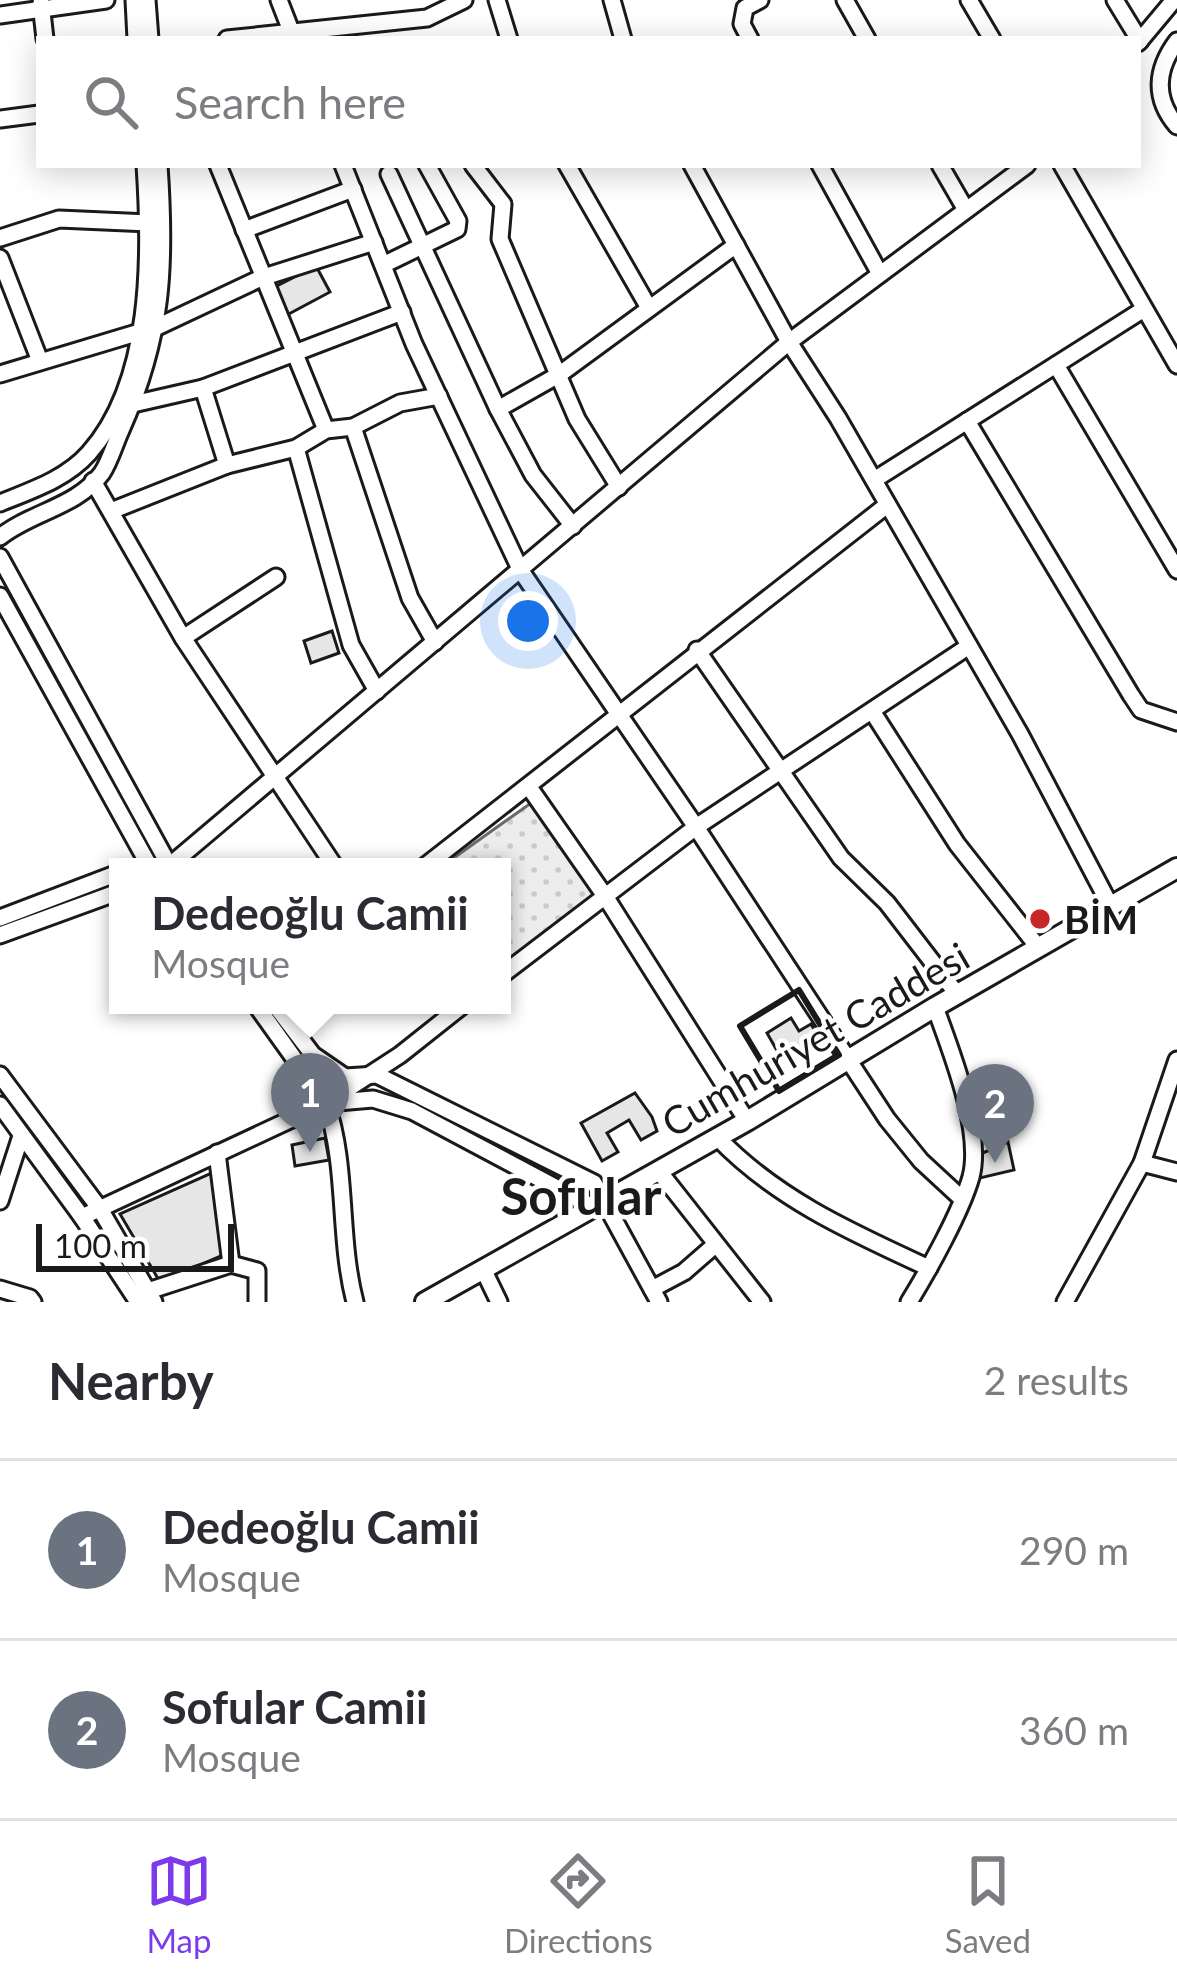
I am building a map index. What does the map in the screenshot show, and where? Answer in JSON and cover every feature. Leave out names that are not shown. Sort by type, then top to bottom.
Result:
[{"type":"main road","name":"Cumhuriyet Caddesi","points":[[424,1302],[747,1121],[1177,868]]},
{"type":"street","points":[[0,15],[41,4],[106,0]]},
{"type":"street","points":[[134,0],[136,36]]},
{"type":"street","points":[[148,0],[150,36]]},
{"type":"street","points":[[279,0],[292,35],[427,18],[464,0]]},
{"type":"street","points":[[496,0],[508,36]]},
{"type":"street","points":[[612,0],[622,36]]},
{"type":"street","points":[[748,36],[742,25],[745,8],[760,0]]},
{"type":"street","points":[[845,0],[865,36]]},
{"type":"street","points":[[969,0],[990,36]]},
{"type":"street","points":[[1115,0],[1136,36]]},
{"type":"street","points":[[1141,40],[1174,0]]},
{"type":"street","points":[[41,4],[46,36]]},
{"type":"street","points":[[427,18],[429,36]]},
{"type":"street","points":[[1177,41],[1162,62],[1160,80],[1162,99],[1177,126]]},
{"type":"street","points":[[0,119],[36,114]]},
{"type":"street","points":[[0,502],[57,480],[90,452],[122,398],[150,329],[145,168]]},
{"type":"street","points":[[0,537],[76,497],[102,472],[133,404],[150,329],[163,222],[159,168]]},
{"type":"street","points":[[220,168],[326,430]]},
{"type":"street","points":[[344,168],[402,312],[521,571],[903,1141],[961,1198]]},
{"type":"street","points":[[383,265],[457,229],[458,221],[429,168]]},
{"type":"street","points":[[475,168],[503,204],[500,239],[577,419],[619,487]]},
{"type":"street","points":[[569,168],[649,308]]},
{"type":"street","points":[[694,168],[789,342],[969,646],[1110,905]]},
{"type":"street","points":[[822,168],[880,274]]},
{"type":"street","points":[[942,168],[966,210]]},
{"type":"street","points":[[180,858],[789,342],[1023,168]]},
{"type":"street","points":[[1064,168],[1177,365]]},
{"type":"street","points":[[389,174],[498,409],[533,475],[573,526]]},
{"type":"street","points":[[244,230],[352,189]]},
{"type":"street","points":[[0,238],[59,219],[149,223]]},
{"type":"street","points":[[0,374],[150,329],[261,278],[374,242]]},
{"type":"street","points":[[498,409],[560,374],[736,244]]},
{"type":"street","points":[[0,258],[40,361]]},
{"type":"street","points":[[874,480],[1144,309]]},
{"type":"street","points":[[133,404],[202,388],[402,312]]},
{"type":"street","points":[[1056,365],[1177,570]]},
{"type":"street","points":[[202,388],[227,465]]},
{"type":"street","points":[[111,512],[227,465],[296,448],[326,430],[353,427],[400,403],[439,396]]},
{"type":"street","points":[[967,421],[1131,695],[1142,710],[1177,722]]},
{"type":"street","points":[[353,427],[410,598],[435,643]]},
{"type":"street","points":[[296,448],[351,644],[377,691]]},
{"type":"street","points":[[93,481],[183,638],[329,858]]},
{"type":"street","points":[[436,858],[887,505]]},
{"type":"street","points":[[0,557],[164,858]]},
{"type":"street","points":[[183,638],[277,578]]},
{"type":"street","points":[[0,596],[145,858]]},
{"type":"street","points":[[511,968],[696,827],[969,646]]},
{"type":"street","points":[[697,650],[841,858],[886,903],[957,994]]},
{"type":"street","points":[[872,710],[957,844],[1038,947]]},
{"type":"street","points":[[530,787],[747,1121]]},
{"type":"street","points":[[0,918],[109,876]]},
{"type":"street","points":[[0,935],[109,895]]},
{"type":"street","points":[[909,1302],[971,1178],[974,1143],[952,1053],[935,1007]]},
{"type":"street","points":[[262,1014],[326,1103],[335,1128],[356,1302]]},
{"type":"street","points":[[282,1014],[313,1055],[345,1077],[377,1075],[594,1183],[597,1203],[655,1295],[716,1245]]},
{"type":"street","points":[[438,1014],[443,1021]]},
{"type":"street","points":[[82,1216],[326,1103],[452,1014]]},
{"type":"street","points":[[1065,1302],[1142,1163],[1177,1060]]},
{"type":"street","points":[[0,1076],[100,1209],[146,1298]]},
{"type":"street","points":[[326,1103],[373,1099],[412,1111],[597,1203]]},
{"type":"street","points":[[0,1105],[146,1298]]},
{"type":"street","points":[[0,1201],[21,1136]]},
{"type":"street","points":[[717,1137],[743,1164],[794,1200],[929,1268]]},
{"type":"street","points":[[217,1153],[231,1264]]},
{"type":"street","points":[[1142,1163],[1177,1172]]},
{"type":"street","points":[[658,1170],[762,1302]]},
{"type":"street","points":[[146,1298],[231,1264],[257,1271],[257,1302]]},
{"type":"street","points":[[483,1268],[499,1302]]},
{"type":"street","points":[[0,1289],[33,1302]]},
{"type":"shaded area","points":[[531,803],[598,897],[511,959],[511,858],[454,858]]},
{"type":"building","points":[[316,266],[330,292],[285,316],[271,289]]},
{"type":"building","points":[[332,631],[339,653],[311,663],[304,641]]},
{"type":"building","points":[[791,1018],[799,1031],[811,1024],[823,1045],[802,1058],[795,1047],[780,1056],[767,1033]]},
{"type":"building","points":[[635,1093],[657,1131],[641,1140],[629,1120],[607,1133],[618,1152],[602,1161],[581,1123]]},
{"type":"building","points":[[325,1138],[329,1160],[295,1166],[292,1145]]},
{"type":"building","points":[[1008,1142],[1014,1170],[980,1178],[978,1155]]},
{"type":"building","points":[[212,1173],[228,1253],[160,1282],[120,1214]]},
{"type":"wall","points":[[799,990],[839,1055],[779,1091],[740,1026],[799,990]]},
{"type":"place","name":"BİM","points":[[1040,919]]},
{"type":"place","name":"Dedeoğlu Camii","points":[[310,1152]]},
{"type":"place","name":"Sofular Camii","points":[[995,1163]]},
{"type":"district","name":"Sofular","points":[[581,1195]]}]
